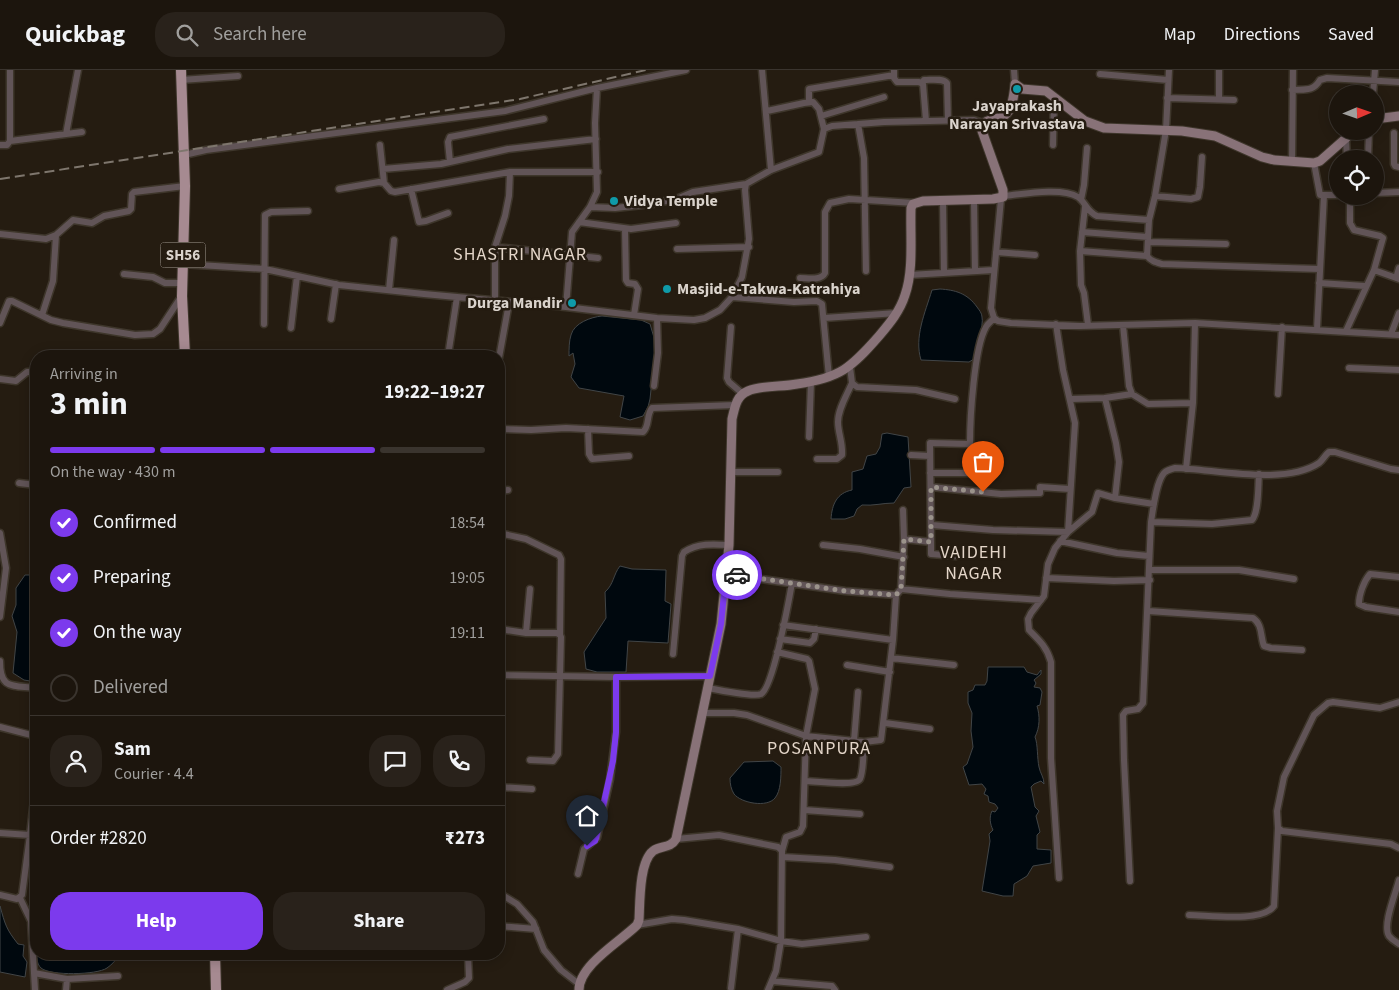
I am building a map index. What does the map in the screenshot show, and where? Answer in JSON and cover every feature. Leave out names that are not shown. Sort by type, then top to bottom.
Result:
[{"type":"main road","name":"SH56","points":[[181,75],[185,186],[182,264],[185,350]]},
{"type":"main road","points":[[579,987],[596,959],[637,925],[642,880],[646,863],[652,852],[670,846],[676,839],[721,624],[729,545],[732,435],[735,405],[738,397],[755,389],[811,382],[830,377],[850,367],[858,360],[898,313],[906,294],[909,275],[911,208],[915,202],[1002,197],[1003,190],[982,132],[984,123],[1006,115],[1017,89],[1046,91],[1085,121],[1093,124],[1115,129],[1182,131],[1215,136],[1262,157],[1292,162],[1314,163],[1320,161],[1345,140]]},
{"type":"main road","points":[[1384,118],[1399,116]]},
{"type":"main road","points":[[214,960],[216,990]]},
{"type":"street","points":[[10,70],[10,141]]},
{"type":"street","points":[[66,134],[78,70]]},
{"type":"street","points":[[184,154],[506,111],[598,88],[686,70]]},
{"type":"street","points":[[762,70],[771,170]]},
{"type":"street","points":[[1014,70],[1017,89]]},
{"type":"street","points":[[1147,256],[1149,220],[1166,130],[1169,70]]},
{"type":"street","points":[[1219,70],[1219,99]]},
{"type":"street","points":[[1292,162],[1293,70]]},
{"type":"street","points":[[1374,85],[1375,70]]},
{"type":"street","points":[[809,102],[809,89],[894,72],[897,82],[922,83],[924,80],[944,80],[947,83],[948,120]]},
{"type":"street","points":[[1100,74],[1168,80]]},
{"type":"street","points":[[181,75],[238,76]]},
{"type":"street","points":[[1292,90],[1311,89],[1320,80],[1327,78],[1399,82]]},
{"type":"street","points":[[922,83],[924,86],[926,121]]},
{"type":"street","points":[[566,307],[572,232],[598,192],[596,139],[598,88]]},
{"type":"street","points":[[820,116],[884,97]]},
{"type":"street","points":[[1053,145],[1054,98]]},
{"type":"street","points":[[1167,98],[1234,100]]},
{"type":"street","points":[[590,207],[615,208],[652,204],[679,198],[693,192],[746,184],[771,170],[819,152],[824,129],[815,104],[809,102],[767,111]]},
{"type":"street","points":[[450,162],[448,142],[450,137],[544,119]]},
{"type":"street","points":[[824,129],[832,126],[858,124],[948,120],[974,120],[984,123]]},
{"type":"street","points":[[858,124],[864,158],[866,271]]},
{"type":"street","points":[[0,145],[7,145],[10,141],[82,132]]},
{"type":"street","points":[[1394,133],[1394,164],[1399,167]]},
{"type":"street","points":[[383,169],[450,162],[508,149],[596,139]]},
{"type":"street","points":[[380,145],[384,183],[391,191],[510,172],[598,172]]},
{"type":"street","points":[[1081,200],[1087,148]]},
{"type":"street","points":[[1155,196],[1191,199],[1198,196],[1202,157]]},
{"type":"street","points":[[1314,163],[1318,193],[1324,196],[1329,196]]},
{"type":"street","points":[[495,301],[495,246],[505,216],[509,196],[510,172]]},
{"type":"street","points":[[339,190],[379,182],[384,183]]},
{"type":"street","points":[[182,264],[265,269],[336,284],[566,307],[634,316],[694,320],[705,318],[720,310],[732,297],[742,277],[749,247],[746,184]]},
{"type":"street","points":[[0,234],[46,239],[56,235],[73,220],[92,223],[104,216],[129,211],[134,192],[185,186]]},
{"type":"street","points":[[410,189],[419,222],[448,213]]},
{"type":"street","points":[[1149,220],[1097,216],[1091,213],[1081,200],[1070,194],[1059,192],[1002,197],[991,308],[994,318],[1002,322],[1088,325],[1195,324],[1282,327],[1399,335]]},
{"type":"street","points":[[1384,193],[1399,192]]},
{"type":"street","points":[[1317,329],[1324,196]]},
{"type":"street","points":[[800,278],[820,278],[824,273],[825,212],[830,202],[849,199],[915,202]]},
{"type":"street","points":[[974,200],[975,271]]},
{"type":"street","points":[[943,201],[944,273]]},
{"type":"street","points":[[1346,331],[1365,286],[1374,270],[1383,238],[1357,232],[1352,227],[1351,205]]},
{"type":"street","points":[[1085,207],[1080,251],[1081,285],[1084,293],[1088,325]]},
{"type":"street","points":[[264,324],[265,215],[271,212],[308,211]]},
{"type":"street","points":[[578,222],[625,229],[676,223]]},
{"type":"street","points":[[625,229],[626,280],[628,283],[635,284],[638,289],[634,316]]},
{"type":"street","points":[[1082,232],[1226,244]]},
{"type":"street","points":[[42,316],[53,281],[56,235]]},
{"type":"street","points":[[389,290],[394,240]]},
{"type":"street","points":[[495,246],[598,258]]},
{"type":"street","points":[[677,249],[749,247]]},
{"type":"street","points":[[1080,251],[1147,256],[1155,262],[1162,264],[1320,269]]},
{"type":"street","points":[[996,252],[1035,255]]},
{"type":"street","points":[[1374,270],[1398,279],[1399,268]]},
{"type":"street","points":[[909,275],[994,270]]},
{"type":"street","points":[[124,274],[153,277],[165,282],[182,283]]},
{"type":"street","points":[[291,328],[297,276]]},
{"type":"street","points":[[1319,283],[1365,286]]},
{"type":"street","points":[[330,319],[336,284]]},
{"type":"street","points":[[0,323],[3,303],[9,301],[16,302],[42,316],[63,323],[148,335],[160,329],[182,296]]},
{"type":"street","points":[[449,350],[457,297]]},
{"type":"street","points":[[732,297],[818,302],[822,304],[830,377]]},
{"type":"street","points":[[500,350],[509,302]]},
{"type":"street","points":[[824,318],[898,313]]},
{"type":"street","points":[[1391,334],[1399,313]]},
{"type":"street","points":[[654,386],[658,353],[657,318]]},
{"type":"street","points":[[956,556],[930,554],[932,525],[930,443],[970,444],[970,427],[980,345],[987,325],[994,318]]},
{"type":"street","points":[[1056,324],[1063,370],[1075,423],[1068,532]]},
{"type":"street","points":[[1186,469],[1193,403],[1195,324]]},
{"type":"street","points":[[1123,325],[1129,386],[1132,394],[1148,404],[1193,403]]},
{"type":"street","points":[[731,327],[727,378],[743,394]]},
{"type":"street","points":[[1278,394],[1282,327]]},
{"type":"street","points":[[816,459],[837,459],[842,455],[842,438],[838,421],[843,402],[852,383],[850,367]]},
{"type":"street","points":[[1348,368],[1399,370]]},
{"type":"street","points":[[0,379],[16,381],[27,372],[30,372]]},
{"type":"street","points":[[809,437],[811,382]]},
{"type":"street","points":[[852,383],[857,387],[916,390],[955,399]]},
{"type":"street","points":[[1070,399],[1106,398],[1132,394]]},
{"type":"street","points":[[1106,398],[1119,462],[1115,498]]},
{"type":"street","points":[[505,429],[588,429],[643,432],[647,427],[649,411],[652,408],[735,405]]},
{"type":"street","points":[[588,429],[588,449],[592,459],[629,456]]},
{"type":"street","points":[[1130,881],[1123,715],[1126,711],[1138,709],[1143,703],[1150,580],[1151,522],[1162,474],[1169,469],[1186,469],[1233,474],[1283,475],[1316,464],[1329,452],[1399,470]]},
{"type":"street","points":[[911,455],[930,456]]},
{"type":"street","points":[[731,472],[778,472]]},
{"type":"street","points":[[930,473],[968,473]]},
{"type":"street","points":[[1151,522],[1212,524],[1252,520],[1255,517],[1259,474]]},
{"type":"street","points":[[19,483],[30,484]]},
{"type":"street","points":[[931,487],[1001,494],[1040,493],[1040,487],[1070,489]]},
{"type":"street","points":[[1059,878],[1051,758],[1051,662],[1044,644],[1027,626],[1031,613],[1044,596],[1051,555],[1068,532],[1092,512],[1098,493],[1115,498],[1154,504]]},
{"type":"street","points":[[702,713],[734,713],[806,736],[864,742],[882,740],[904,557],[903,510]]},
{"type":"street","points":[[932,525],[993,530],[1068,532]]},
{"type":"street","points":[[0,533],[3,560],[0,617]]},
{"type":"street","points":[[505,534],[526,539],[559,555],[561,559],[558,754],[553,761],[530,760]]},
{"type":"street","points":[[904,539],[931,542]]},
{"type":"street","points":[[1060,541],[1117,553],[1149,556]]},
{"type":"street","points":[[673,654],[676,609],[684,552],[700,545],[729,545]]},
{"type":"street","points":[[823,545],[904,557]]},
{"type":"street","points":[[1149,570],[1239,570],[1294,579]]},
{"type":"street","points":[[726,574],[845,591],[950,594],[1041,600]]},
{"type":"street","points":[[1399,577],[1370,574],[1365,580],[1359,600],[1359,604],[1362,606],[1399,612]]},
{"type":"street","points":[[1046,578],[1114,581],[1150,580]]},
{"type":"street","points":[[708,688],[754,695],[762,693],[769,685],[792,583]]},
{"type":"street","points":[[526,633],[530,589]]},
{"type":"street","points":[[1148,611],[1253,618],[1258,621],[1264,646],[1302,650]]},
{"type":"street","points":[[783,625],[893,640]]},
{"type":"street","points":[[780,639],[810,643],[814,639],[816,629]]},
{"type":"street","points":[[505,630],[526,633],[556,633],[560,635]]},
{"type":"street","points":[[768,990],[776,971],[781,940],[783,854],[786,836],[802,830],[806,736],[815,690],[811,663],[807,659],[777,652]]},
{"type":"street","points":[[891,658],[954,665]]},
{"type":"street","points":[[0,661],[0,674],[6,683],[30,687]]},
{"type":"street","points":[[847,666],[890,672]]},
{"type":"street","points":[[505,675],[710,676]]},
{"type":"street","points":[[578,874],[584,849],[596,838],[610,779],[616,732],[616,677]]},
{"type":"street","points":[[854,741],[858,692]]},
{"type":"street","points":[[1188,915],[1251,916],[1270,911],[1274,906],[1278,828],[1277,811],[1284,777],[1314,715],[1328,703],[1332,702],[1380,708],[1399,702]]},
{"type":"street","points":[[884,724],[930,729]]},
{"type":"street","points":[[0,726],[30,733]]},
{"type":"street","points":[[805,781],[858,782],[861,773],[864,742]]},
{"type":"street","points":[[505,787],[532,789]]},
{"type":"street","points":[[804,810],[860,814]]},
{"type":"street","points":[[1278,828],[1289,832],[1391,844],[1399,848]]},
{"type":"street","points":[[0,833],[30,835],[26,870],[20,898],[30,919]]},
{"type":"street","points":[[676,839],[719,835],[778,847],[783,854],[890,867]]},
{"type":"street","points":[[1399,880],[1390,910],[1387,929],[1391,939],[1399,944]]},
{"type":"street","points":[[0,895],[12,899],[20,898]]},
{"type":"street","points":[[505,897],[517,904],[533,922],[540,944],[544,950],[579,987]]},
{"type":"street","points":[[637,925],[672,919],[738,929],[802,944],[866,937]]},
{"type":"street","points":[[505,926],[536,929]]},
{"type":"street","points":[[731,988],[738,929]]},
{"type":"street","points":[[33,960],[36,990]]},
{"type":"street","points":[[448,990],[469,978],[468,960]]},
{"type":"street","points":[[34,973],[67,979],[118,976]]},
{"type":"street","points":[[66,990],[67,979]]},
{"type":"street","points":[[772,981],[832,986],[835,990]]},
{"type":"shaded area","points":[[932,290],[956,291],[965,295],[982,314],[982,326],[974,359],[969,362],[921,360],[919,343],[924,316]]},
{"type":"shaded area","points":[[602,316],[641,320],[650,324],[655,341],[655,352],[650,399],[643,416],[630,420],[620,417],[624,396],[579,388],[571,377],[575,364],[573,353],[569,356],[570,340],[573,331],[584,321]]},
{"type":"shaded area","points":[[887,433],[908,437],[911,487],[904,488],[894,503],[862,505],[857,509],[854,516],[845,519],[831,519],[836,500],[847,491],[852,490],[852,472],[863,469],[867,456],[876,454],[880,447],[882,434]]},
{"type":"shaded area","points":[[620,566],[632,569],[666,570],[665,601],[671,604],[668,643],[628,641],[626,672],[597,672],[586,669],[584,652],[606,618],[605,592]]},
{"type":"shaded area","points":[[25,575],[30,575],[30,681],[24,680],[13,673],[17,632],[12,616],[16,605],[16,588]]},
{"type":"shaded area","points":[[988,667],[1024,667],[1027,672],[1037,675],[1041,670],[1041,674],[1034,680],[1036,683],[1034,687],[1040,688],[1042,692],[1040,705],[1037,706],[1039,722],[1035,737],[1039,767],[1044,784],[1041,781],[1031,787],[1035,807],[1039,811],[1036,816],[1040,832],[1037,835],[1037,849],[1051,850],[1051,863],[1033,866],[1027,876],[1014,884],[1013,896],[1003,896],[982,891],[990,841],[989,834],[993,830],[990,816],[992,811],[995,812],[998,808],[995,804],[989,802],[988,796],[984,794],[986,789],[982,784],[969,785],[963,767],[967,764],[973,747],[971,731],[972,713],[968,703],[968,692],[973,690],[975,685],[985,685]]},
{"type":"shaded area","points":[[773,761],[781,767],[780,787],[775,798],[760,804],[742,800],[734,794],[730,778],[744,762]]},
{"type":"shaded area","points":[[0,906],[8,930],[18,944],[24,945],[23,956],[27,962],[25,977],[0,972]]},
{"type":"shaded area","points":[[37,960],[115,960],[109,967],[102,970],[74,974],[46,971]]},
{"type":"railway","points":[[0,179],[520,99],[646,70]]},
{"type":"way so far","points":[[737,575],[845,591],[896,595],[901,589],[904,539],[931,542],[931,487],[983,492]]},
{"type":"place","name":"Jayaprakash Narayan Srivastava","points":[[1017,89]]},
{"type":"place","name":"Vidya Temple","points":[[614,201]]},
{"type":"place","name":"Masjid-e-Takwa-Katrahiya","points":[[667,289]]},
{"type":"place","name":"Durga Mandir","points":[[572,303]]},
{"type":"district","name":"SHASTRI NAGAR","points":[[520,254]]},
{"type":"district","name":"VAIDEHI NAGAR","points":[[974,562]]},
{"type":"district","name":"POSANPURA","points":[[819,748]]},
{"type":"route","points":[[587,846],[595,841],[610,779],[616,732],[616,677],[710,676],[721,624],[726,574],[737,575]]}]
